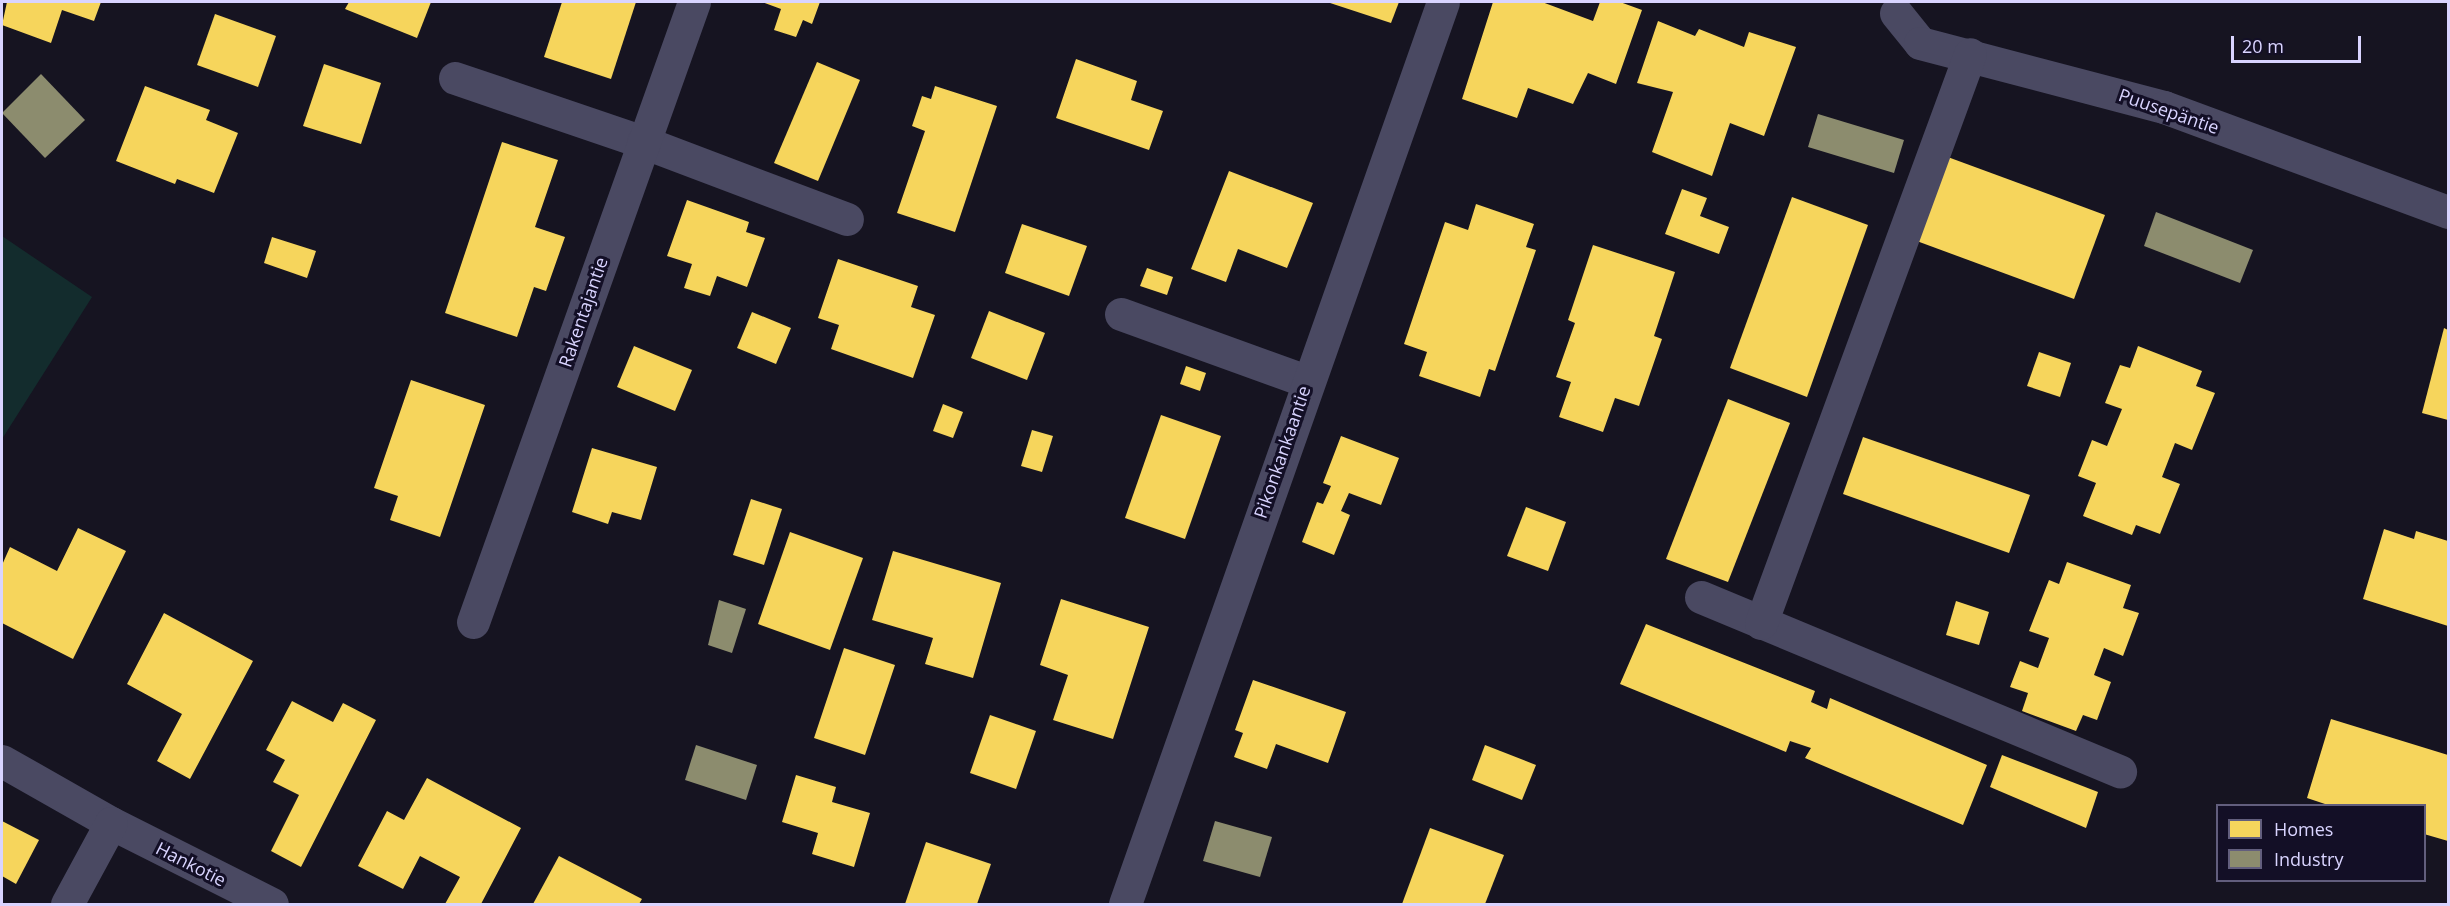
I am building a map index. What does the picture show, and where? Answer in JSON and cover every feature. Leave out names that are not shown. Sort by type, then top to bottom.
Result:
[{"type":"street","name":"Rakentajantie","points":[[473,622],[694,2]]},
{"type":"street","name":"Pikonkankaantie","points":[[1125,904],[1306,381],[1443,2]]},
{"type":"street","name":"Puusepäntie","points":[[1896,13],[1920,43],[1970,54],[2164,107],[2448,212]]},
{"type":"street","points":[[1761,623],[1970,54]]},
{"type":"street","points":[[455,78],[643,141],[848,219]]},
{"type":"street","points":[[1121,314],[1306,381]]},
{"type":"street","points":[[1701,597],[2120,771]]},
{"type":"street","name":"Hankotie","points":[[2,761],[111,823],[272,904]]},
{"type":"street","points":[[68,904],[111,823]]},
{"type":"green space","points":[[2,236],[92,297],[2,439]]},
{"type":"building: Homes","points":[[7,2],[101,2],[94,21],[62,10],[51,43],[2,25]]},
{"type":"building: Homes","points":[[349,2],[431,2],[417,38],[345,9]]},
{"type":"building: Homes","points":[[562,2],[636,2],[611,79],[544,57]]},
{"type":"building: Homes","points":[[762,2],[820,2],[812,24],[803,20],[796,37],[774,30],[781,9]]},
{"type":"building: Homes","points":[[1327,2],[1399,2],[1391,23]]},
{"type":"building: Homes","points":[[1493,2],[1542,2],[1593,21],[1600,2],[1620,2],[1642,10],[1616,84],[1588,73],[1573,104],[1528,88],[1517,118],[1462,99]]},
{"type":"building: Homes","points":[[215,14],[276,36],[258,87],[197,65]]},
{"type":"building: Homes","points":[[1658,21],[1695,36],[1699,29],[1744,47],[1749,32],[1796,47],[1764,136],[1730,123],[1712,176],[1652,152],[1673,92],[1637,83]]},
{"type":"building: Homes","points":[[1076,59],[1137,81],[1131,100],[1163,111],[1149,150],[1056,118]]},
{"type":"building: Homes","points":[[817,62],[860,80],[818,181],[774,163]]},
{"type":"building: Homes","points":[[324,64],[381,83],[361,144],[303,126]]},
{"type":"building: Homes","points":[[145,86],[210,110],[206,120],[238,133],[214,193],[177,179],[175,184],[116,161]]},
{"type":"building: Homes","points":[[935,86],[997,106],[955,232],[897,213],[925,131],[912,126],[922,96],[931,99]]},
{"type":"building: Homes","points":[[502,142],[558,160],[535,227],[565,237],[546,291],[534,287],[517,337],[445,313]]},
{"type":"building: Homes","points":[[1945,156],[2105,215],[2074,299],[1914,240]]},
{"type":"building: Homes","points":[[1229,171],[1313,203],[1287,268],[1238,249],[1226,282],[1191,269]]},
{"type":"building: Homes","points":[[1682,189],[1707,198],[1700,216],[1729,227],[1719,254],[1665,234]]},
{"type":"building: Homes","points":[[1792,197],[1868,225],[1807,397],[1730,368]]},
{"type":"building: Homes","points":[[687,200],[749,222],[746,232],[765,238],[747,287],[717,276],[710,296],[684,288],[692,264],[667,256]]},
{"type":"building: Homes","points":[[1476,204],[1534,224],[1526,247],[1536,250],[1495,371],[1489,369],[1480,397],[1419,376],[1427,352],[1404,344],[1445,222],[1468,230]]},
{"type":"building: Homes","points":[[1022,224],[1087,246],[1069,296],[1005,273]]},
{"type":"building: Homes","points":[[272,237],[316,251],[307,278],[264,263]]},
{"type":"building: Homes","points":[[1593,245],[1675,272],[1654,336],[1662,339],[1639,406],[1615,398],[1603,432],[1559,417],[1571,382],[1556,377],[1575,323],[1568,320]]},
{"type":"building: Homes","points":[[838,259],[918,286],[911,307],[935,315],[913,378],[831,349],[839,325],[818,318]]},
{"type":"building: Homes","points":[[1147,268],[1173,277],[1167,295],[1140,286]]},
{"type":"building: Homes","points":[[989,311],[1045,333],[1027,380],[971,358]]},
{"type":"building: Homes","points":[[752,312],[791,328],[776,364],[737,348]]},
{"type":"building: Homes","points":[[2444,328],[2448,330],[2448,420],[2422,413]]},
{"type":"building: Homes","points":[[634,346],[692,370],[675,411],[617,387]]},
{"type":"building: Homes","points":[[2138,346],[2202,371],[2196,386],[2215,393],[2192,450],[2175,443],[2162,477],[2180,484],[2160,534],[2136,525],[2132,535],[2083,516],[2096,483],[2078,476],[2092,440],[2107,446],[2122,409],[2105,403],[2120,365],[2130,368]]},
{"type":"building: Homes","points":[[2039,352],[2071,363],[2060,397],[2027,386]]},
{"type":"building: Homes","points":[[1186,366],[1206,373],[1200,391],[1180,384]]},
{"type":"building: Homes","points":[[411,380],[485,405],[440,537],[390,520],[398,496],[374,488]]},
{"type":"building: Homes","points":[[1728,399],[1790,423],[1728,582],[1666,559]]},
{"type":"building: Homes","points":[[943,404],[963,412],[953,438],[933,431]]},
{"type":"building: Homes","points":[[1161,415],[1221,436],[1185,539],[1125,518]]},
{"type":"building: Homes","points":[[1032,430],[1053,436],[1042,472],[1021,466]]},
{"type":"building: Homes","points":[[1341,436],[1399,458],[1381,505],[1349,493],[1341,511],[1350,515],[1334,555],[1302,542],[1317,502],[1323,504],[1331,486],[1323,483]]},
{"type":"building: Homes","points":[[1863,437],[2030,495],[2009,553],[1843,494]]},
{"type":"building: Homes","points":[[592,448],[657,467],[641,520],[612,512],[608,524],[572,512]]},
{"type":"building: Homes","points":[[751,499],[782,509],[764,565],[733,555]]},
{"type":"building: Homes","points":[[1526,507],[1566,522],[1548,571],[1507,556]]},
{"type":"building: Homes","points":[[78,528],[126,551],[73,659],[2,623],[2,565],[10,547],[57,571]]},
{"type":"building: Homes","points":[[2384,529],[2414,539],[2416,531],[2448,541],[2448,626],[2363,599]]},
{"type":"building: Homes","points":[[790,532],[863,558],[830,650],[758,624]]},
{"type":"building: Homes","points":[[893,551],[1001,583],[973,678],[925,664],[933,638],[872,620]]},
{"type":"building: Homes","points":[[2067,562],[2131,585],[2123,608],[2139,613],[2123,656],[2104,648],[2094,675],[2111,682],[2097,720],[2083,715],[2076,731],[2022,711],[2028,693],[2010,687],[2020,661],[2038,668],[2049,638],[2029,631],[2049,580],[2059,584]]},
{"type":"building: Homes","points":[[1061,599],[1149,627],[1113,739],[1053,720],[1068,675],[1040,665]]},
{"type":"building: Homes","points":[[1956,601],[1989,612],[1979,645],[1946,635]]},
{"type":"building: Homes","points":[[164,613],[253,661],[190,779],[157,761],[182,714],[127,684]]},
{"type":"building: Homes","points":[[1646,624],[1815,691],[1811,702],[1827,709],[1830,698],[1987,765],[1963,825],[1805,758],[1811,748],[1790,741],[1786,752],[1620,684]]},
{"type":"building: Homes","points":[[844,648],[895,665],[865,755],[814,738]]},
{"type":"building: Homes","points":[[1253,680],[1346,712],[1328,763],[1276,744],[1267,769],[1234,757],[1243,733],[1235,730]]},
{"type":"building: Homes","points":[[292,701],[333,722],[343,703],[376,720],[301,867],[271,851],[299,795],[273,782],[285,760],[266,750]]},
{"type":"building: Homes","points":[[990,715],[1036,731],[1016,789],[970,773]]},
{"type":"building: Homes","points":[[2331,719],[2448,755],[2448,841],[2426,835],[2426,804],[2325,804],[2307,798]]},
{"type":"building: Homes","points":[[1485,745],[1536,765],[1522,800],[1472,780]]},
{"type":"building: Homes","points":[[2002,755],[2098,792],[2086,828],[1990,787]]},
{"type":"building: Homes","points":[[796,775],[836,787],[832,802],[870,813],[854,867],[812,854],[818,833],[782,822]]},
{"type":"building: Homes","points":[[427,778],[521,828],[481,904],[445,904],[460,877],[420,856],[403,889],[358,866],[387,811],[404,820]]},
{"type":"building: Homes","points":[[2,821],[39,840],[16,884],[2,876]]},
{"type":"building: Homes","points":[[1430,828],[1504,855],[1485,904],[1402,904]]},
{"type":"building: Homes","points":[[926,842],[991,864],[977,904],[905,904]]},
{"type":"building: Homes","points":[[559,856],[642,899],[639,904],[533,904]]},
{"type":"building: Industry","points":[[41,74],[85,120],[45,158],[2,113]]},
{"type":"building: Industry","points":[[1818,114],[1904,140],[1894,173],[1808,147]]},
{"type":"building: Industry","points":[[2156,212],[2253,250],[2240,283],[2144,246]]},
{"type":"building: Industry","points":[[719,600],[746,609],[732,653],[708,645]]},
{"type":"building: Industry","points":[[696,745],[757,765],[746,800],[685,780]]},
{"type":"building: Industry","points":[[1215,821],[1272,837],[1260,877],[1203,861]]}]
